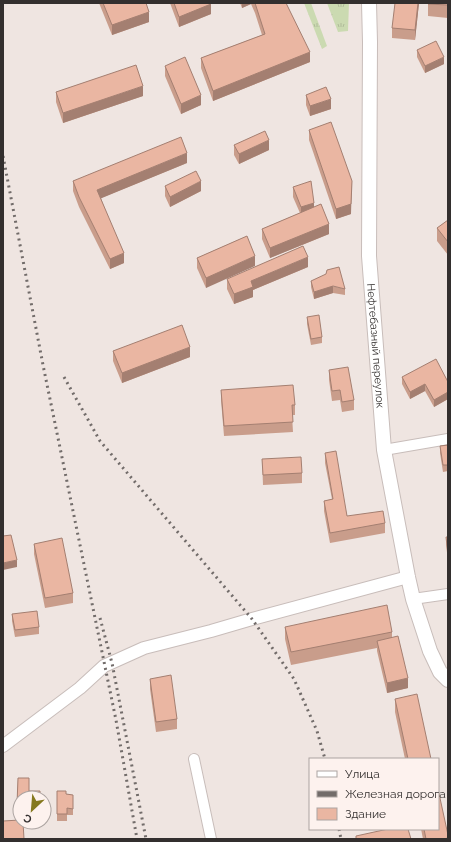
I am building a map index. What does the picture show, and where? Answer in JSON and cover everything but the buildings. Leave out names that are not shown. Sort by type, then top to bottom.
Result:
[{"type":"main road","name":"Нефтебазный переулок","points":[[369,3],[369,256],[384,450],[408,577],[430,651],[440,672],[446,679]]},
{"type":"street","points":[[384,450],[448,439]]},
{"type":"street","points":[[3,746],[80,688],[104,666],[144,648],[408,577]]},
{"type":"street","points":[[414,599],[448,594]]},
{"type":"street","points":[[194,759],[211,839]]},
{"type":"green space","points":[[304,3],[311,3],[327,46],[322,49]]},
{"type":"green space","points":[[327,3],[349,3],[348,31],[338,32]]},
{"type":"railway","points":[[3,156],[43,365],[116,720],[137,839]]},
{"type":"railway","points":[[64,377],[100,441],[252,619],[294,679],[317,731],[325,758]]},
{"type":"railway","points":[[100,618],[112,663],[146,839]]},
{"type":"railway","points":[[339,830],[341,839]]}]
